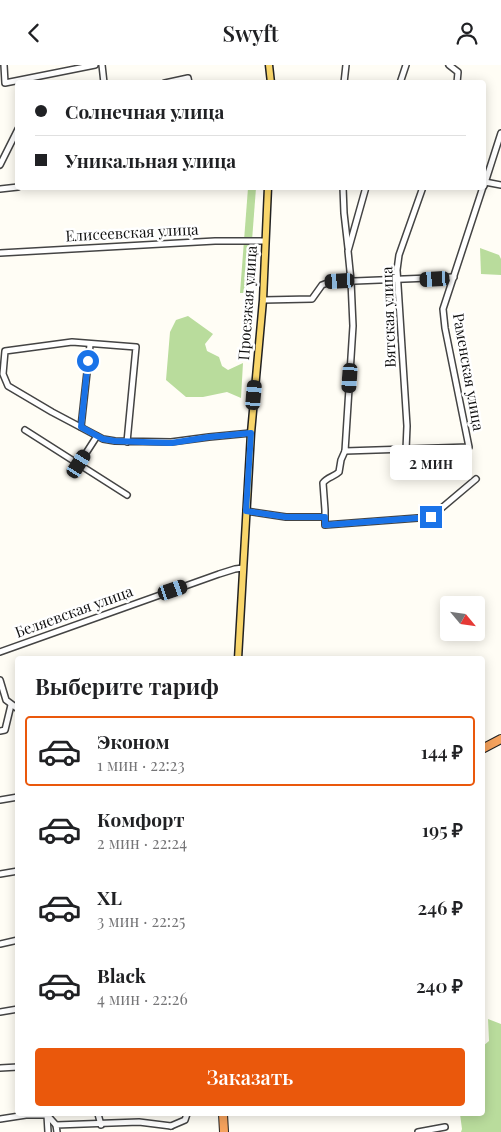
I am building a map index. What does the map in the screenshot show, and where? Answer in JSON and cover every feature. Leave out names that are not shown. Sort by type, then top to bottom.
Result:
[{"type":"highway","points":[[485,747],[501,739]]},
{"type":"highway","points":[[223,1116],[224,1132]]},
{"type":"main road","points":[[269,65],[270,80]]},
{"type":"main road","name":"Проезжая улица","points":[[238,656],[251,433],[263,300],[268,190]]},
{"type":"street","points":[[4,65],[5,83],[15,81]]},
{"type":"street","points":[[20,80],[94,65]]},
{"type":"street","points":[[102,65],[104,80]]},
{"type":"street","points":[[344,80],[346,65]]},
{"type":"street","points":[[401,80],[406,65]]},
{"type":"street","points":[[449,65],[458,72],[457,80]]},
{"type":"street","name":"Раменская улица","points":[[486,179],[501,133]]},
{"type":"street","points":[[0,165],[15,135]]},
{"type":"street","points":[[486,185],[501,185]]},
{"type":"street","points":[[0,189],[15,187]]},
{"type":"street","points":[[343,190],[353,326],[345,451],[339,473],[336,476],[325,479],[323,483],[325,525],[431,517],[476,479]]},
{"type":"street","points":[[348,251],[365,190]]},
{"type":"street","name":"Вятская улица","points":[[406,449],[407,426],[398,280],[399,255],[421,190]]},
{"type":"street","name":"Раменская улица","points":[[406,449],[469,447],[445,328],[443,309],[482,190]]},
{"type":"street","name":"Елисеевская улица","points":[[0,253],[215,241],[265,241]]},
{"type":"street","points":[[263,300],[312,299],[325,283],[454,277]]},
{"type":"street","points":[[127,442],[136,347],[72,343],[5,351],[3,374],[8,386],[52,413],[103,439],[127,442],[171,443],[251,433]]},
{"type":"street","points":[[81,427],[90,345]]},
{"type":"street","points":[[25,430],[127,495]]},
{"type":"street","points":[[79,464],[97,436]]},
{"type":"street","points":[[345,451],[406,449]]},
{"type":"street","points":[[246,511],[286,517],[325,517]]},
{"type":"street","name":"Беляевская улица","points":[[0,652],[224,572],[243,568]]},
{"type":"street","points":[[0,680],[4,695],[15,707]]},
{"type":"street","points":[[0,731],[5,730],[11,705]]},
{"type":"street","points":[[0,800],[15,798]]},
{"type":"street","points":[[0,874],[15,872]]},
{"type":"street","points":[[0,944],[15,942]]},
{"type":"street","points":[[0,1012],[15,1010]]},
{"type":"street","points":[[0,1068],[15,1067]]},
{"type":"street","points":[[0,1119],[16,1116]]},
{"type":"street","points":[[47,1116],[48,1132]]},
{"type":"street","points":[[48,1116],[56,1125],[57,1132]]},
{"type":"street","points":[[99,1116],[101,1125]]},
{"type":"street","points":[[56,1125],[101,1125],[138,1122],[171,1129],[185,1120],[186,1116]]},
{"type":"street","points":[[418,1132],[446,1127]]},
{"type":"green space","points":[[248,190],[256,190],[248,293],[240,293]]},
{"type":"green space","points":[[480,248],[499,255],[501,259],[501,275],[481,274]]},
{"type":"green space","points":[[188,316],[213,334],[205,344],[207,351],[219,357],[222,366],[228,370],[243,363],[241,398],[227,392],[203,397],[186,397],[166,380],[170,332],[176,320]]},
{"type":"green space","points":[[488,1019],[501,1024],[501,1132],[461,1132],[460,1116],[485,1116],[485,1044],[489,1041]]},
{"type":"route","points":[[88,361],[81,427],[103,439],[171,443],[190,439],[251,433],[246,511],[286,517],[325,517],[325,525],[431,517]]}]
